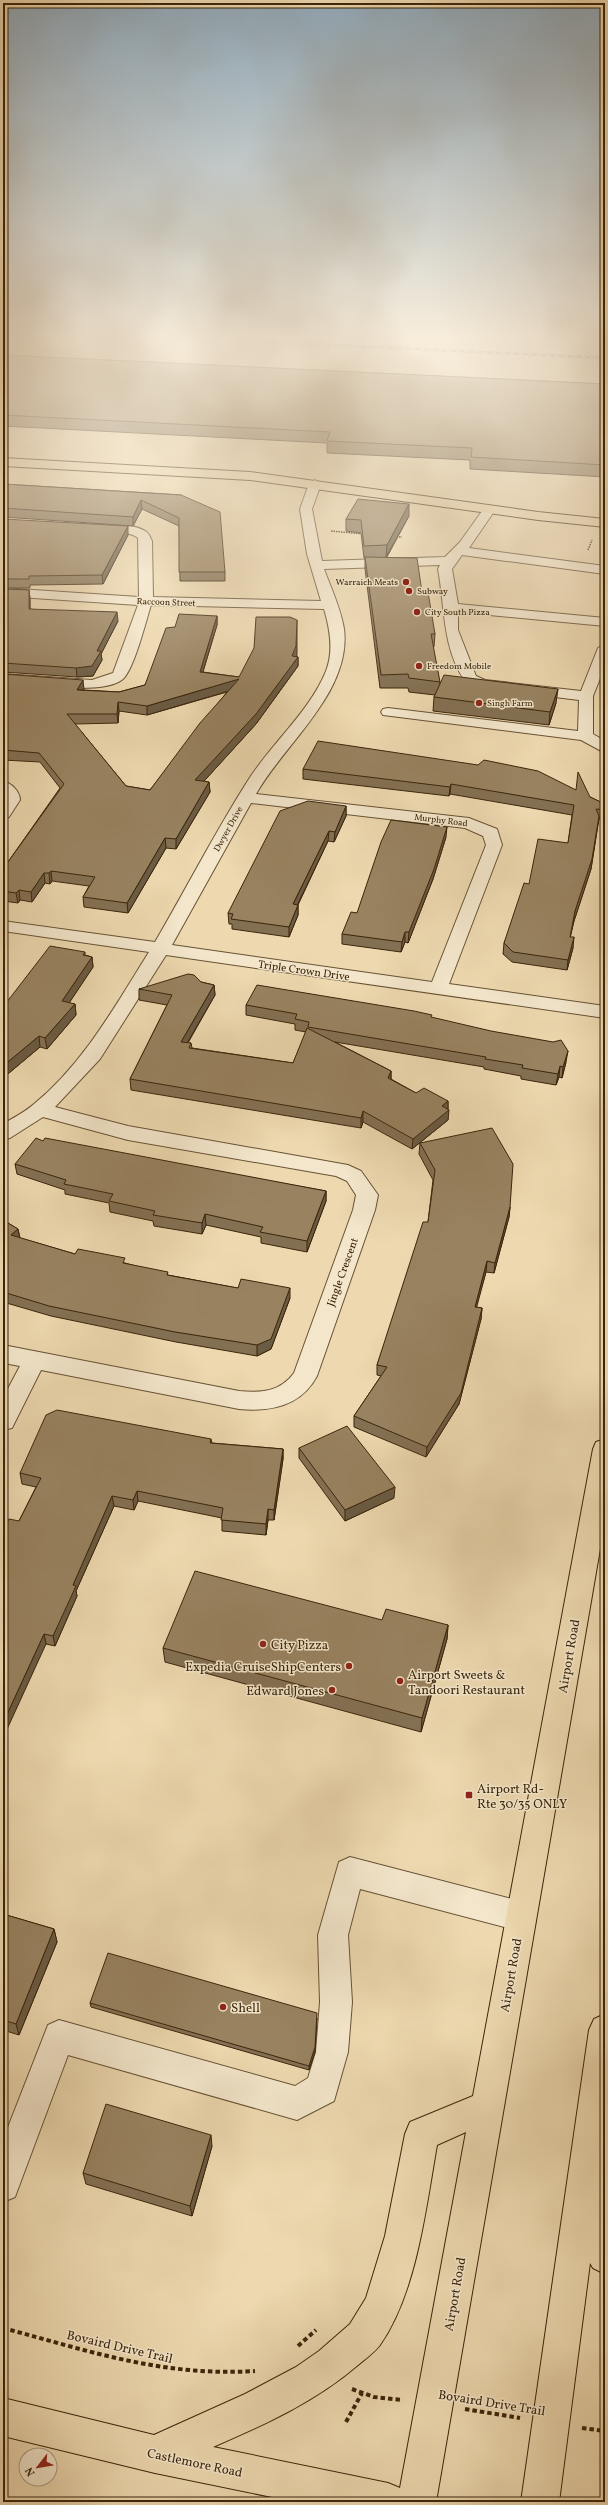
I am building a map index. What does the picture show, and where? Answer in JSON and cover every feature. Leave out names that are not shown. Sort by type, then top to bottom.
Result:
[{"type":"main road","points":[[3,462],[250,476],[315,484],[489,510],[605,523]]},
{"type":"main road","name":"Airport Road","points":[[417,2502],[520,1916],[605,1449]]},
{"type":"main road","points":[[540,2502],[605,2030]]},
{"type":"main road","points":[[155,2454],[280,2396],[336,2362],[368,2332],[386,2296],[402,2238],[422,2134],[487,2107]]},
{"type":"main road","points":[[589,2154],[605,2256]]},
{"type":"main road","name":"Castlemore Road","points":[[3,2417],[155,2454],[388,2502]]},
{"type":"street","name":"Dwyer Drive","points":[[3,1133],[40,1110],[62,1090],[93,1056],[160,950],[246,798],[318,698],[333,672],[338,659],[337,628],[316,565],[308,529],[306,509],[315,484]]},
{"type":"street","points":[[489,510],[459,551],[448,561],[445,570],[451,607],[451,630],[470,678],[481,684],[586,696]]},
{"type":"street","points":[[3,678],[92,684],[113,679],[123,669],[146,601],[146,541],[144,536],[128,529],[82,526]]},
{"type":"street","points":[[459,551],[605,570]]},
{"type":"street","points":[[316,565],[448,561]]},
{"type":"street","name":"Raccoon Street","points":[[3,592],[146,601],[329,605]]},
{"type":"street","points":[[451,607],[605,622]]},
{"type":"street","points":[[586,736],[586,696],[605,648]]},
{"type":"street","points":[[388,712],[586,736],[605,748]]},
{"type":"street","points":[[3,786],[12,795],[12,800],[3,814]]},
{"type":"street","name":"Murphy Road","points":[[246,798],[469,823],[491,833],[494,845],[438,989]]},
{"type":"street","name":"Triple Crown Drive","points":[[3,926],[160,950],[605,1012]]},
{"type":"street","name":"Jingle Crescent","points":[[3,1354],[239,1400],[264,1401],[286,1395],[298,1387],[305,1376],[364,1210],[367,1195],[354,1176],[341,1170],[128,1133],[40,1110]]},
{"type":"street","points":[[3,1421],[34,1361]]},
{"type":"street","points":[[3,2185],[59,2036],[297,2103],[322,2089],[332,2052],[336,2002],[333,1936],[350,1872],[520,1916]]},
{"type":"path","points":[[327,530],[366,534]]},
{"type":"path","points":[[389,537],[402,537]]},
{"type":"path","name":"Bovaird Drive Trail","points":[[3,2328],[156,2368],[192,2372],[260,2370]]},
{"type":"path","points":[[292,2351],[316,2330]]},
{"type":"path","name":"Bovaird Drive Trail","points":[[352,2390],[374,2397],[435,2404],[605,2432]]},
{"type":"path","points":[[346,2422],[362,2393]]},
{"type":"building","points":[[471,455],[605,455],[605,465],[471,457]]},
{"type":"building","points":[[3,484],[181,495],[220,512],[225,572],[179,572],[179,518],[141,500],[133,517],[3,508]]},
{"type":"building","points":[[358,499],[409,504],[387,545],[364,546],[361,520],[346,519]]},
{"type":"building","points":[[3,519],[128,526],[102,575],[29,576],[29,579],[3,579]]},
{"type":"building","points":[[365,557],[417,558],[422,592],[428,592],[435,634],[431,634],[440,682],[409,678],[408,674],[381,675]]},
{"type":"building","points":[[3,589],[29,590],[29,609],[117,612],[97,651],[101,651],[92,666],[76,668],[3,663]]},
{"type":"building","points":[[179,614],[217,616],[200,672],[239,677],[254,648],[256,617],[290,617],[297,620],[296,646],[292,656],[298,657],[256,714],[195,780],[209,782],[176,839],[165,838],[127,903],[83,897],[95,877],[51,871],[49,873],[44,873],[31,892],[19,890],[16,893],[3,891],[3,869],[64,784],[39,753],[3,750],[3,674],[83,680],[77,690],[119,692],[145,685],[166,628],[175,627]],"holes":[[[239,679],[200,723],[150,790],[126,786],[67,714],[117,714],[118,702],[147,706]]]},
{"type":"building","points":[[444,675],[558,689],[550,712],[434,697]]},
{"type":"building","points":[[318,741],[478,765],[484,760],[538,771],[576,790],[578,772],[590,797],[605,804],[605,810],[596,809],[599,816],[592,859],[575,911],[570,937],[574,937],[568,960],[513,952],[504,943],[524,883],[529,884],[538,839],[568,843],[574,805],[451,784],[450,787],[303,769]]},
{"type":"building","points":[[308,801],[346,806],[335,832],[329,831],[293,904],[298,905],[289,927],[231,919],[233,914],[228,913],[280,811]]},
{"type":"building","points":[[391,820],[447,827],[434,869],[409,932],[405,932],[402,942],[342,934],[351,912],[357,913],[381,842]]},
{"type":"building","points":[[50,946],[85,952],[83,955],[92,957],[62,1001],[75,1004],[45,1038],[39,1036],[3,1066],[3,1007]]},
{"type":"building","points":[[188,974],[194,975],[201,982],[214,985],[181,1042],[191,1043],[189,1048],[293,1063],[307,1028],[391,1071],[388,1078],[416,1093],[424,1088],[448,1101],[442,1106],[449,1110],[413,1139],[363,1111],[361,1118],[130,1079],[172,995],[139,989]]},
{"type":"building","points":[[257,985],[414,1011],[432,1015],[431,1017],[491,1031],[553,1042],[561,1040],[568,1051],[563,1067],[560,1066],[558,1074],[522,1068],[523,1065],[485,1059],[486,1057],[308,1027],[309,1022],[295,1019],[297,1014],[246,1005]]},
{"type":"building","points":[[492,1128],[513,1164],[510,1207],[495,1263],[487,1261],[475,1307],[482,1308],[461,1393],[427,1447],[354,1416],[387,1367],[377,1365],[423,1222],[428,1222],[435,1170],[420,1143]]},
{"type":"building","points":[[36,1138],[43,1141],[45,1138],[326,1191],[307,1241],[260,1232],[263,1227],[205,1214],[202,1223],[153,1215],[155,1211],[109,1201],[113,1194],[64,1184],[66,1180],[15,1164]]},
{"type":"building","points":[[3,1220],[18,1229],[11,1235],[75,1254],[78,1249],[125,1258],[123,1263],[168,1272],[167,1275],[238,1288],[241,1279],[290,1288],[271,1339],[257,1345],[175,1332],[49,1306],[3,1292]]},
{"type":"building","points":[[57,1410],[211,1439],[210,1443],[283,1449],[274,1510],[268,1509],[266,1524],[221,1520],[223,1508],[137,1491],[133,1500],[112,1496],[73,1585],[76,1586],[53,1636],[44,1634],[3,1723],[3,1531],[9,1519],[19,1521],[41,1478],[20,1473],[46,1415]]},
{"type":"building","points":[[347,1426],[395,1487],[345,1510],[299,1448]]},
{"type":"building","points":[[195,1571],[382,1620],[386,1609],[448,1625],[422,1718],[163,1648]]},
{"type":"building","points":[[3,1914],[54,1929],[16,2024],[3,2020]]},
{"type":"building","points":[[108,1953],[317,2013],[315,2047],[309,2066],[90,2003]]},
{"type":"building","points":[[106,2104],[211,2135],[190,2206],[83,2173]]},
{"type":"place","name":"Warraich Meats","points":[[406,582]]},
{"type":"place","name":"Subway","points":[[409,591]]},
{"type":"place","name":"City South Pizza","points":[[417,612]]},
{"type":"place","name":"Freedom Mobile","points":[[419,666]]},
{"type":"place","name":"Singh Farm","points":[[479,703]]},
{"type":"place","name":"City Pizza","points":[[263,1644]]},
{"type":"place","name":"Expedia CruiseShipCenters","points":[[349,1666]]},
{"type":"place","name":"Airport Sweets & Tandoori Restaurant","points":[[400,1681]]},
{"type":"place","name":"Edward Jones","points":[[332,1690]]},
{"type":"place","name":"Airport Rd- Rte 30/35 ONLY","points":[[469,1795]]},
{"type":"place","name":"Shell","points":[[223,2007]]}]
